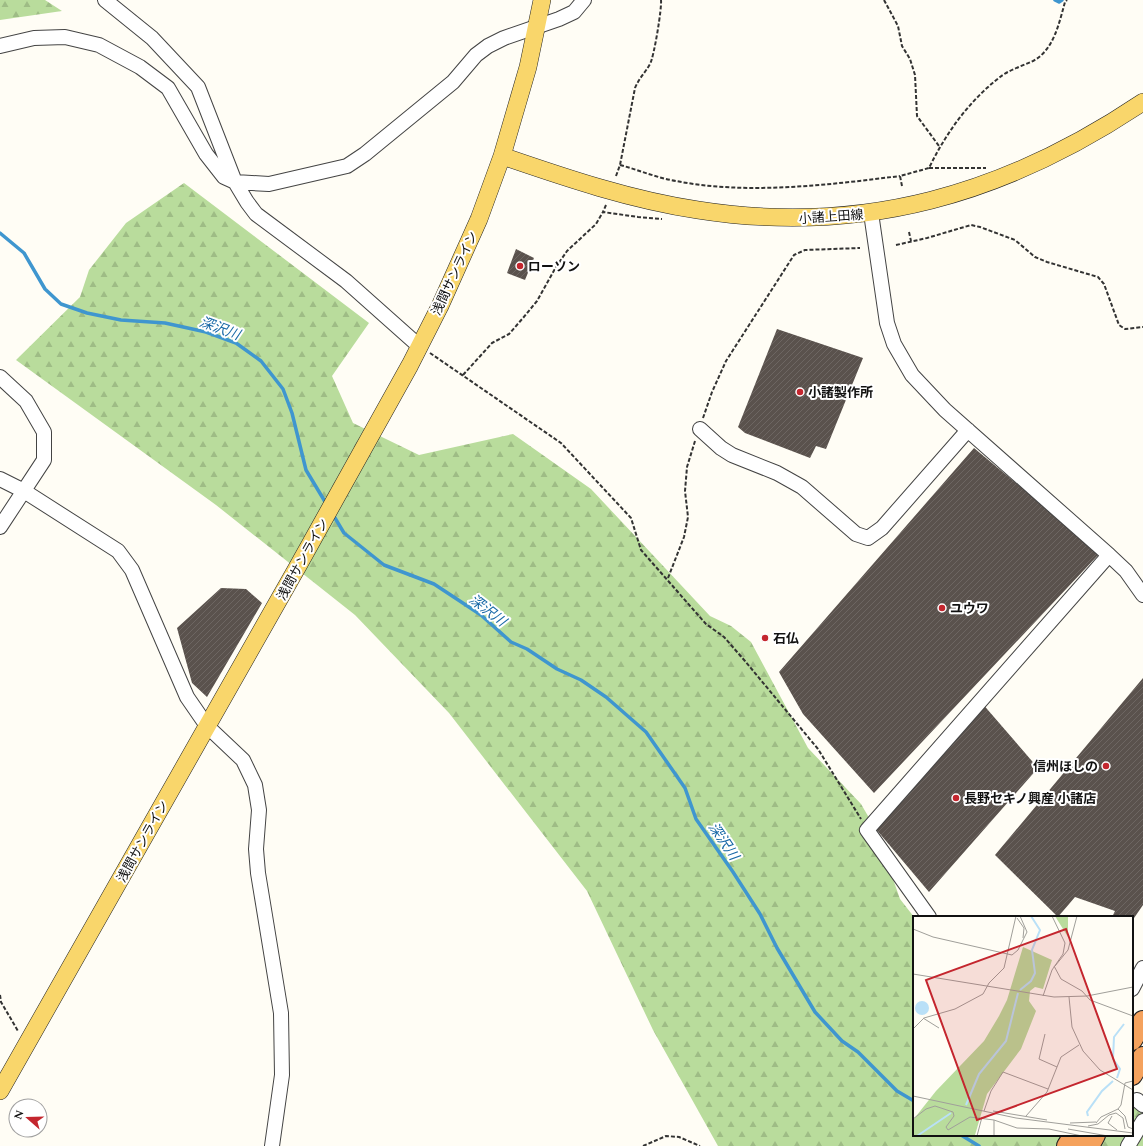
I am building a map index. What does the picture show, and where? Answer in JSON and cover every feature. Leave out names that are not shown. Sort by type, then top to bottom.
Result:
[{"type":"highway","points":[[1133,1038],[1143,1021]]},
{"type":"highway","points":[[1133,1073],[1143,1057]]},
{"type":"highway","points":[[1068,1146],[1073,1136]]},
{"type":"highway","points":[[1089,1146],[1094,1136]]},
{"type":"main road","name":"浅間サンライン","points":[[0,1091],[298,566],[410,365],[459,267],[502,156],[515,114],[537,27],[542,0]]},
{"type":"main road","name":"小諸上田線","points":[[502,156],[620,194],[674,206],[760,217],[827,218],[871,213],[926,203],[1000,178],[1068,148],[1108,125],[1143,102]]},
{"type":"street","points":[[105,0],[152,38],[198,87],[235,182],[256,214],[346,281],[419,346]]},
{"type":"street","points":[[0,46],[34,38],[65,37],[99,45],[140,66],[168,88],[206,154],[224,177],[235,182],[269,184],[347,166],[365,154],[453,82],[476,55],[488,46],[574,12],[584,0]]},
{"type":"street","points":[[871,213],[882,299],[887,324],[894,344],[912,375],[926,392],[1109,554],[1126,571],[1143,595]]},
{"type":"street","points":[[0,377],[26,401],[44,432],[44,460],[0,527]]},
{"type":"street","points":[[700,429],[721,448],[777,473],[802,487],[856,534],[868,538],[882,528],[968,430]]},
{"type":"street","points":[[0,479],[24,491],[118,551],[132,570],[188,697],[206,726],[243,760],[252,777],[258,797],[259,810],[256,849],[258,874],[281,1013],[282,1075],[272,1146]]},
{"type":"street","points":[[928,916],[867,830],[1109,554]]},
{"type":"street","points":[[1133,987],[1143,968]]},
{"type":"street","points":[[1128,1146],[1143,1121]]},
{"type":"path","points":[[616,176],[620,165],[635,88],[639,78],[649,65],[654,54],[661,0]]},
{"type":"path","points":[[884,0],[898,26],[902,46],[910,59],[915,75],[917,116],[939,146]]},
{"type":"path","points":[[929,168],[939,146],[957,120],[1000,76],[1035,60],[1043,54],[1054,37],[1066,1],[1062,0]]},
{"type":"path","points":[[620,165],[675,181],[719,186],[815,186],[900,176],[929,168],[996,168],[1000,178]]},
{"type":"path","points":[[900,176],[902,186]]},
{"type":"path","points":[[463,375],[492,343],[509,334],[523,318],[537,301],[556,267],[568,251],[596,224],[606,205]]},
{"type":"path","points":[[603,212],[638,217],[670,219],[674,206]]},
{"type":"path","points":[[896,245],[927,238],[971,224],[980,226],[1015,240],[1035,257],[1098,277],[1104,284],[1119,325],[1125,329],[1143,327]]},
{"type":"path","points":[[909,232],[911,241]]},
{"type":"path","points":[[668,578],[684,537],[688,517],[685,492],[687,467],[712,392],[726,361],[794,255],[805,250],[860,248]]},
{"type":"path","points":[[419,346],[561,443],[631,518],[642,550],[668,578],[706,624],[724,637],[818,749],[867,830]]},
{"type":"path","points":[[0,995],[1,1002],[27,1044]]},
{"type":"path","points":[[642,1146],[666,1136],[679,1137],[700,1146]]},
{"type":"green space","points":[[0,0],[45,0],[62,11],[0,20]]},
{"type":"green space","points":[[184,183],[369,323],[332,376],[353,423],[419,455],[513,434],[591,489],[710,616],[731,626],[751,642],[808,748],[861,804],[875,828],[900,899],[913,916],[913,1136],[1133,1136],[1133,1106],[1143,1114],[1143,1146],[718,1146],[653,1030],[587,891],[449,713],[355,615],[216,505],[16,360],[80,297],[89,270],[126,223]]},
{"type":"building","name":"ローソン","points":[[516,249],[534,258],[525,280],[507,273]]},
{"type":"building","name":"小諸製作所","points":[[777,329],[863,358],[826,449],[816,446],[810,458],[745,433],[738,427]]},
{"type":"building","name":"ユウワ","points":[[974,448],[1100,553],[874,793],[803,714],[779,672]]},
{"type":"building","points":[[221,588],[246,589],[262,603],[207,697],[192,683],[177,628]]},
{"type":"building","name":"信州ほしの","points":[[1143,678],[1143,905],[1133,920],[1133,916],[1112,916],[1115,911],[1075,897],[1059,916],[1057,916],[995,855]]},
{"type":"building","name":"長野セキノ興産 小諸店","points":[[981,702],[1038,768],[929,892],[875,828]]},
{"type":"waterway","points":[[1055,0],[1059,2],[1062,0]]},
{"type":"waterway","name":"深沢川","points":[[0,233],[24,253],[45,289],[61,304],[87,313],[121,320],[165,323],[206,332],[236,343],[261,361],[283,389],[292,413],[306,470],[327,505]]},
{"type":"waterway","name":"深沢川","points":[[332,513],[344,533],[384,565],[434,584],[481,615],[511,642],[527,649],[557,669],[581,680],[606,697],[646,732],[685,788],[696,819],[760,914],[777,948],[815,1012],[842,1041],[858,1052],[897,1091],[913,1100]]},
{"type":"waterway","name":"深沢川","points":[[963,1136],[979,1146]]},
{"type":"place","name":"ローソン","points":[[520,266]]},
{"type":"place","name":"小諸製作所","points":[[800,392]]},
{"type":"place","name":"ユウワ","points":[[942,608]]},
{"type":"place","name":"石仏","points":[[765,638]]},
{"type":"place","name":"信州ほしの","points":[[1106,766]]},
{"type":"place","name":"長野セキノ興産 小諸店","points":[[956,798]]}]
